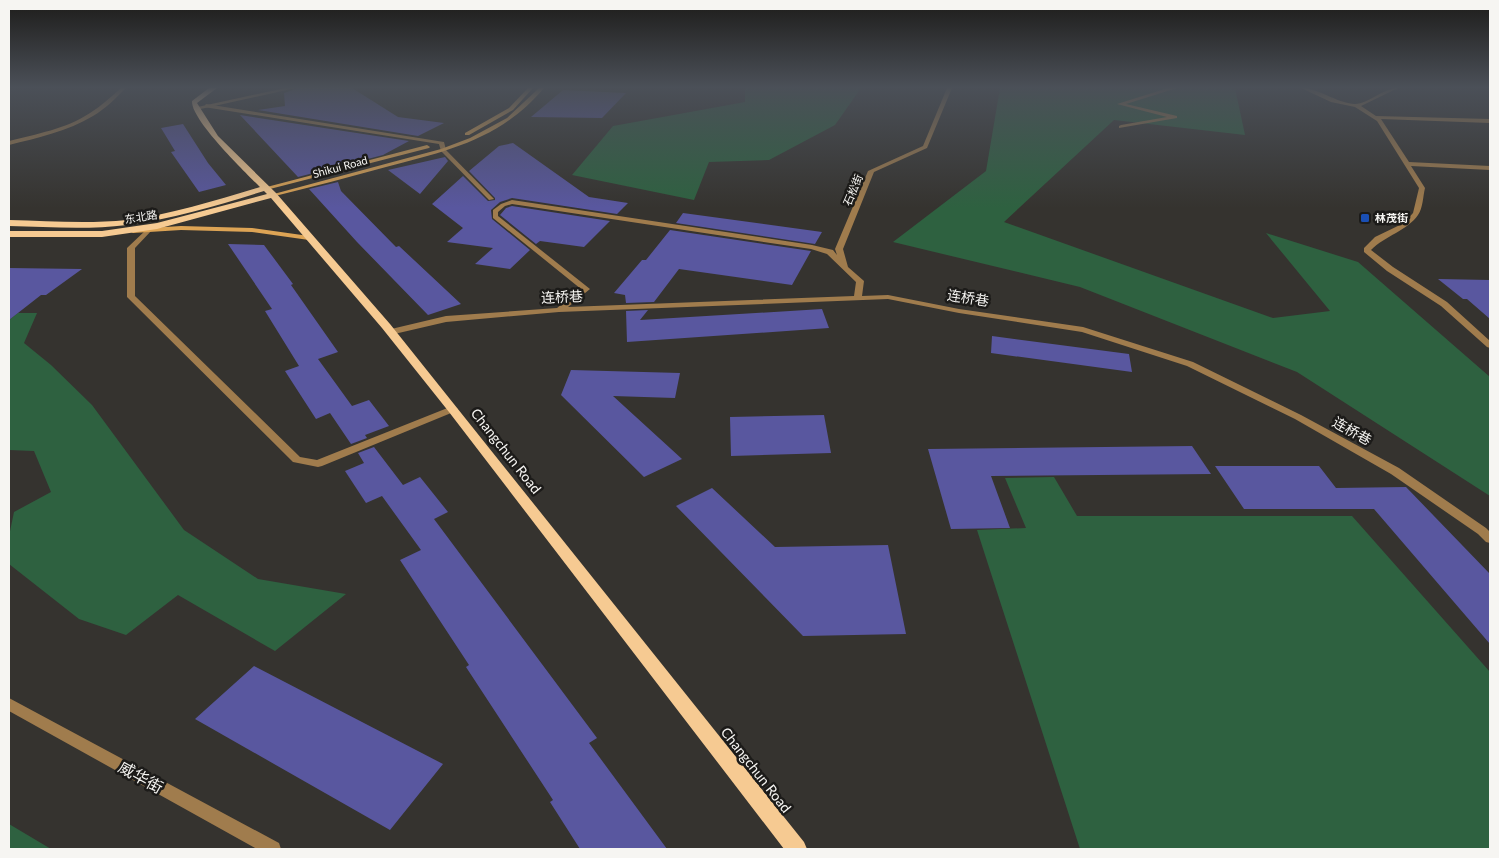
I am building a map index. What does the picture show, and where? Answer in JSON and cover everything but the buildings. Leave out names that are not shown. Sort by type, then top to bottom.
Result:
[{"type":"main road","name":"Changchun Road","points":[[210,128],[216,137],[273,196],[390,332],[453,409],[797,849]]},
{"type":"main road","name":"Shikui Road","points":[[266,188],[442,147],[479,128]]},
{"type":"main road","name":"Shikui Road","points":[[273,196],[442,147],[487,133],[495,128]]},
{"type":"main road","name":"东北路","points":[[9,223],[97,224],[142,220],[226,200],[266,188]]},
{"type":"main road","name":"东北路","points":[[9,234],[102,234],[158,226],[273,196]]},
{"type":"main road","points":[[102,234],[181,228],[252,230],[309,238]]},
{"type":"street","points":[[9,142],[33,137],[59,128]]},
{"type":"street","points":[[333,128],[442,147],[491,199]]},
{"type":"street","name":"石松街","points":[[858,298],[860,281],[845,268],[839,249],[871,172],[925,147],[933,128]]},
{"type":"street","points":[[1383,128],[1422,188],[1416,212],[1406,224],[1378,238],[1367,250],[1390,269],[1444,304],[1490,345]]},
{"type":"street","points":[[1407,164],[1490,168]]},
{"type":"street","points":[[559,310],[586,289],[495,217],[495,211],[503,205],[512,202],[812,247],[830,252],[845,268]]},
{"type":"street","points":[[149,230],[131,248],[131,297],[297,460],[318,464],[453,409]]},
{"type":"street","name":"连桥巷","points":[[390,332],[446,319],[559,310],[888,297],[959,311],[1083,330],[1190,364],[1298,417],[1395,471],[1482,531],[1490,539]]},
{"type":"street","name":"威华街","points":[[9,704],[273,849]]},
{"type":"green space","points":[[611,128],[829,128],[769,160],[709,162],[694,200],[572,175]]},
{"type":"green space","points":[[993,128],[1105,128],[1004,222],[1273,318],[1330,311],[1266,233],[1358,262],[1490,377],[1490,496],[1297,372],[1080,287],[893,242],[986,171]]},
{"type":"green space","points":[[1184,128],[1244,128],[1245,135]]},
{"type":"green space","points":[[18,313],[37,313],[24,343],[51,365],[92,405],[184,530],[258,579],[346,594],[275,651],[178,595],[126,635],[79,619],[9,564],[9,536],[14,512],[51,492],[34,451],[9,450],[9,320]]},
{"type":"green space","points":[[1054,477],[1077,516],[1352,516],[1490,672],[1490,849],[1080,849],[977,530],[1026,528],[1005,478]]},
{"type":"green space","points":[[9,824],[51,849],[9,849]]},
{"type":"place","name":"林茂街","points":[[1365,218]]}]
